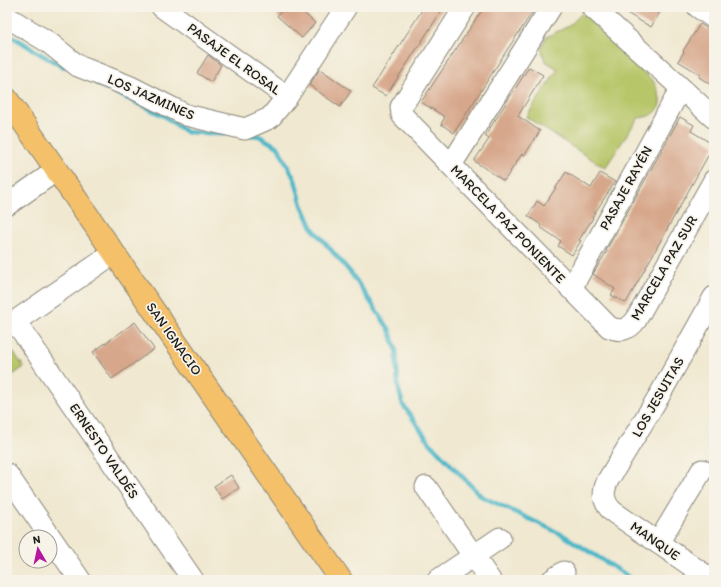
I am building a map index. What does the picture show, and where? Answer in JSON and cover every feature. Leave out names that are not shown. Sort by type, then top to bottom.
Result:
[{"type":"main road","name":"SAN IGNACIO","points":[[7,99],[341,580]]},
{"type":"street","name":"PASAJE EL ROSAL","points":[[162,7],[287,97]]},
{"type":"street","name":"LOS JAZMINES","points":[[7,17],[48,42],[78,66],[131,87],[186,115],[245,129],[270,118],[287,97],[346,7]]},
{"type":"street","name":"MARCELA PAZ PONIENTE","points":[[465,7],[402,104],[400,111],[404,118],[571,289],[610,327],[615,330],[621,330]]},
{"type":"street","points":[[451,165],[551,7]]},
{"type":"street","points":[[592,7],[714,118]]},
{"type":"street","points":[[698,7],[714,18]]},
{"type":"street","name":"PASAJE RAYÉN","points":[[571,289],[682,88]]},
{"type":"street","points":[[7,205],[57,170]]},
{"type":"street","name":"MARCELA PAZ SUR","points":[[621,330],[632,325],[636,320],[714,180]]},
{"type":"street","points":[[11,324],[114,253]]},
{"type":"street","name":"LOS JESUITAS","points":[[604,497],[603,491],[608,480],[659,396],[714,297]]},
{"type":"street","name":"ERNESTO VALDÉS","points":[[11,324],[193,580]]},
{"type":"street","points":[[658,543],[702,470]]},
{"type":"street","points":[[7,474],[80,580]]},
{"type":"street","points":[[426,487],[490,580]]},
{"type":"street","name":"MANQUE","points":[[604,497],[608,507],[612,511],[712,580]]},
{"type":"street","points":[[438,580],[500,538]]},
{"type":"green space","points":[[582,13],[653,81],[657,88],[660,101],[657,111],[646,117],[638,118],[605,168],[526,117],[558,69],[545,61],[541,48],[546,37],[569,26]]},
{"type":"green space","points":[[7,343],[24,367],[7,379]]},
{"type":"building","points":[[285,7],[297,7],[315,23],[302,38],[277,16]]},
{"type":"building","points":[[424,7],[444,7],[386,96],[372,88]]},
{"type":"building","points":[[484,7],[536,7],[454,133],[441,124],[445,117],[421,102]]},
{"type":"building","points":[[616,7],[663,7],[651,27]]},
{"type":"building","points":[[700,24],[714,33],[714,87],[699,77],[701,75],[678,61]]},
{"type":"building","points":[[208,55],[221,65],[211,82],[197,73]]},
{"type":"building","points":[[529,67],[543,75],[518,116],[540,131],[524,156],[522,154],[504,181],[474,161],[489,139],[485,136]]},
{"type":"building","points":[[320,69],[351,91],[340,107],[309,85]]},
{"type":"building","points":[[680,117],[694,125],[691,131],[714,145],[626,303],[611,295],[615,289],[593,274]]},
{"type":"building","points":[[566,172],[591,188],[600,173],[615,182],[592,217],[593,218],[579,240],[581,241],[572,255],[558,246],[561,241],[540,227],[541,225],[528,216],[537,201],[544,206]]},
{"type":"building","points":[[135,322],[154,349],[112,379],[93,352]]},
{"type":"building","points":[[231,475],[239,488],[222,499],[214,486]]},
{"type":"waterway","points":[[7,33],[64,67]]},
{"type":"waterway","points":[[97,84],[164,116],[186,132],[225,134]]},
{"type":"waterway","points":[[250,135],[259,136],[278,147],[295,180],[302,205],[313,229],[351,273],[389,329],[396,349],[398,387],[403,405],[430,443],[481,496],[563,535],[632,580]]}]
